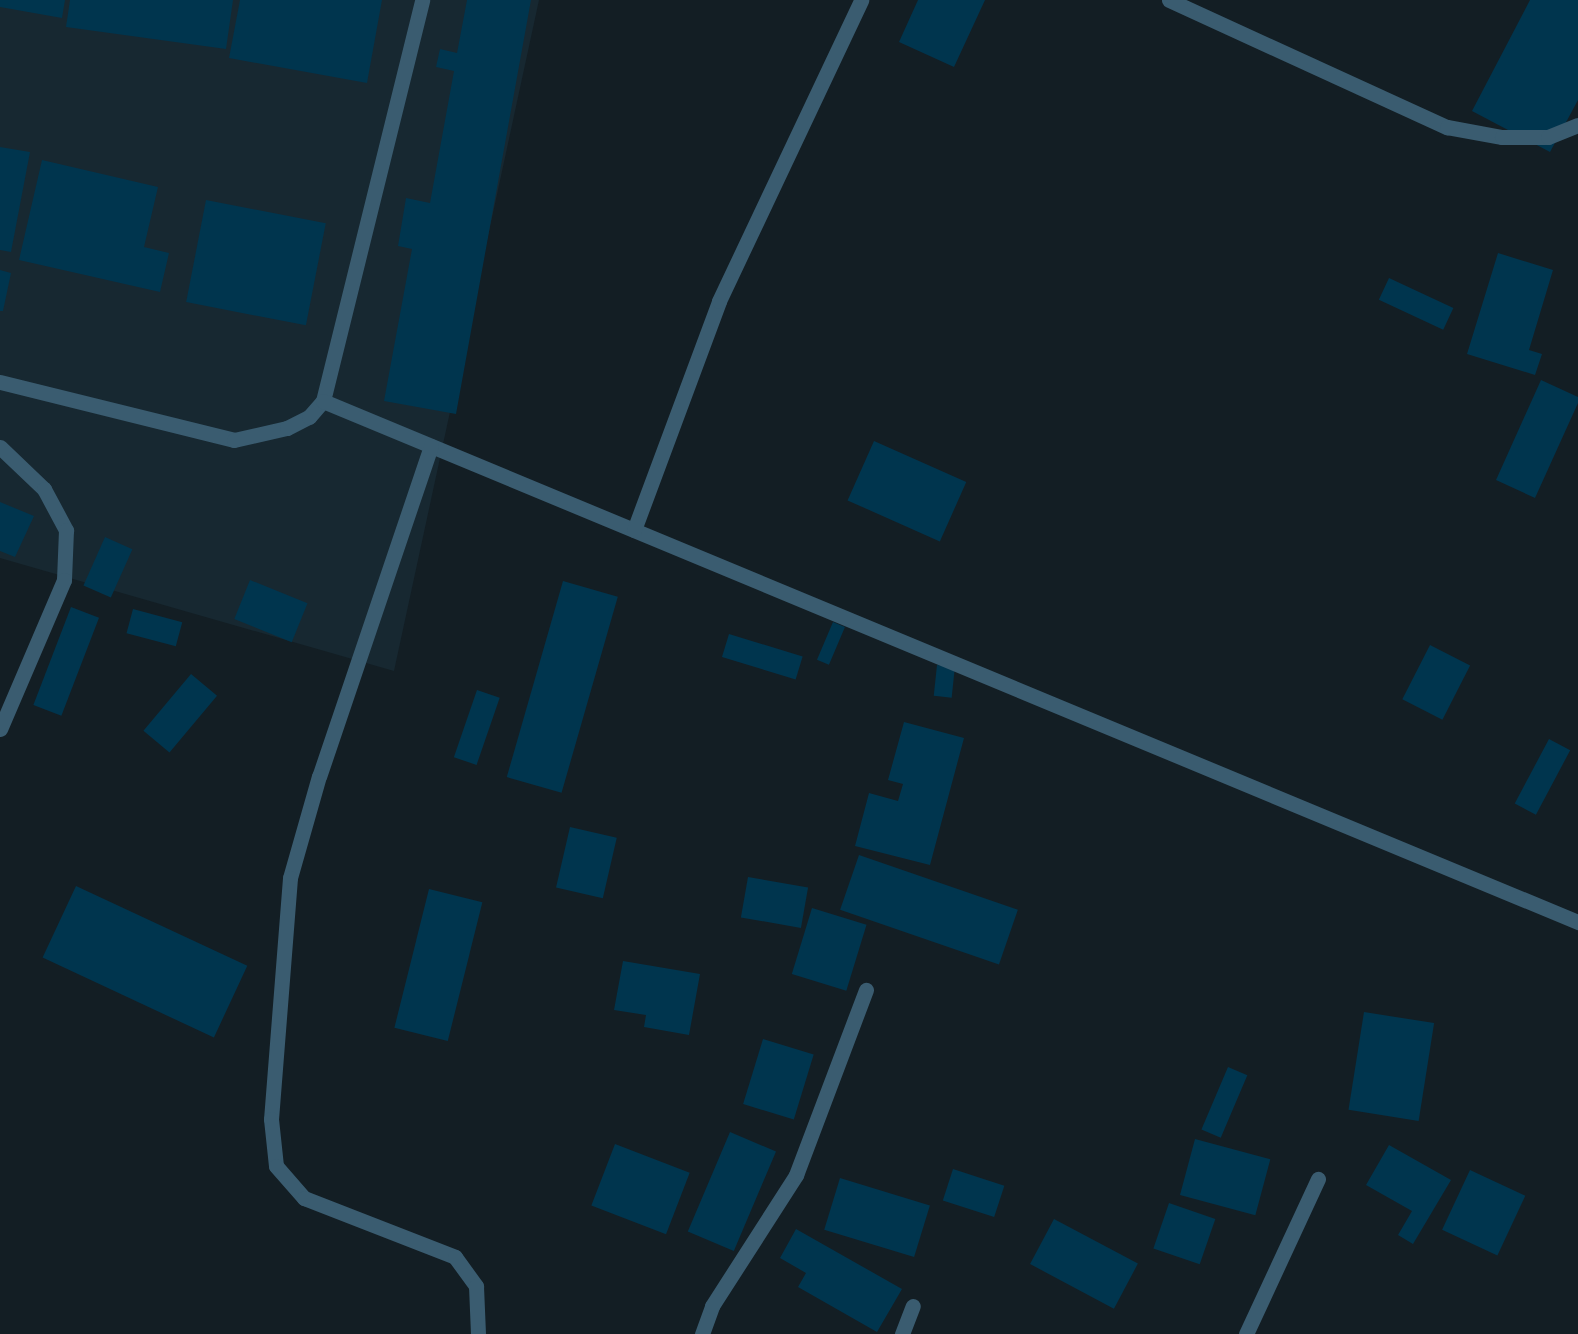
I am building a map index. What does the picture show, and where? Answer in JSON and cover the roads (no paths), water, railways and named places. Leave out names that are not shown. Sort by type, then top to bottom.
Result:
[{"type":"street","points":[[0,382],[234,440],[287,428],[309,417],[323,401],[422,0]]},
{"type":"street","points":[[634,530],[719,301],[861,0]]},
{"type":"street","points":[[1169,0],[1447,127],[1502,137],[1537,137],[1578,125]]},
{"type":"street","points":[[323,401],[1578,922]]},
{"type":"street","points":[[430,446],[319,776],[290,878],[271,1119],[276,1166],[304,1198],[455,1257],[476,1286],[478,1334]]},
{"type":"street","points":[[0,447],[44,489],[66,530],[64,580],[0,729]]},
{"type":"street","points":[[702,1334],[712,1306],[796,1175],[866,990]]},
{"type":"street","points":[[1246,1334],[1318,1179]]},
{"type":"street","points":[[902,1334],[914,1306]]}]
